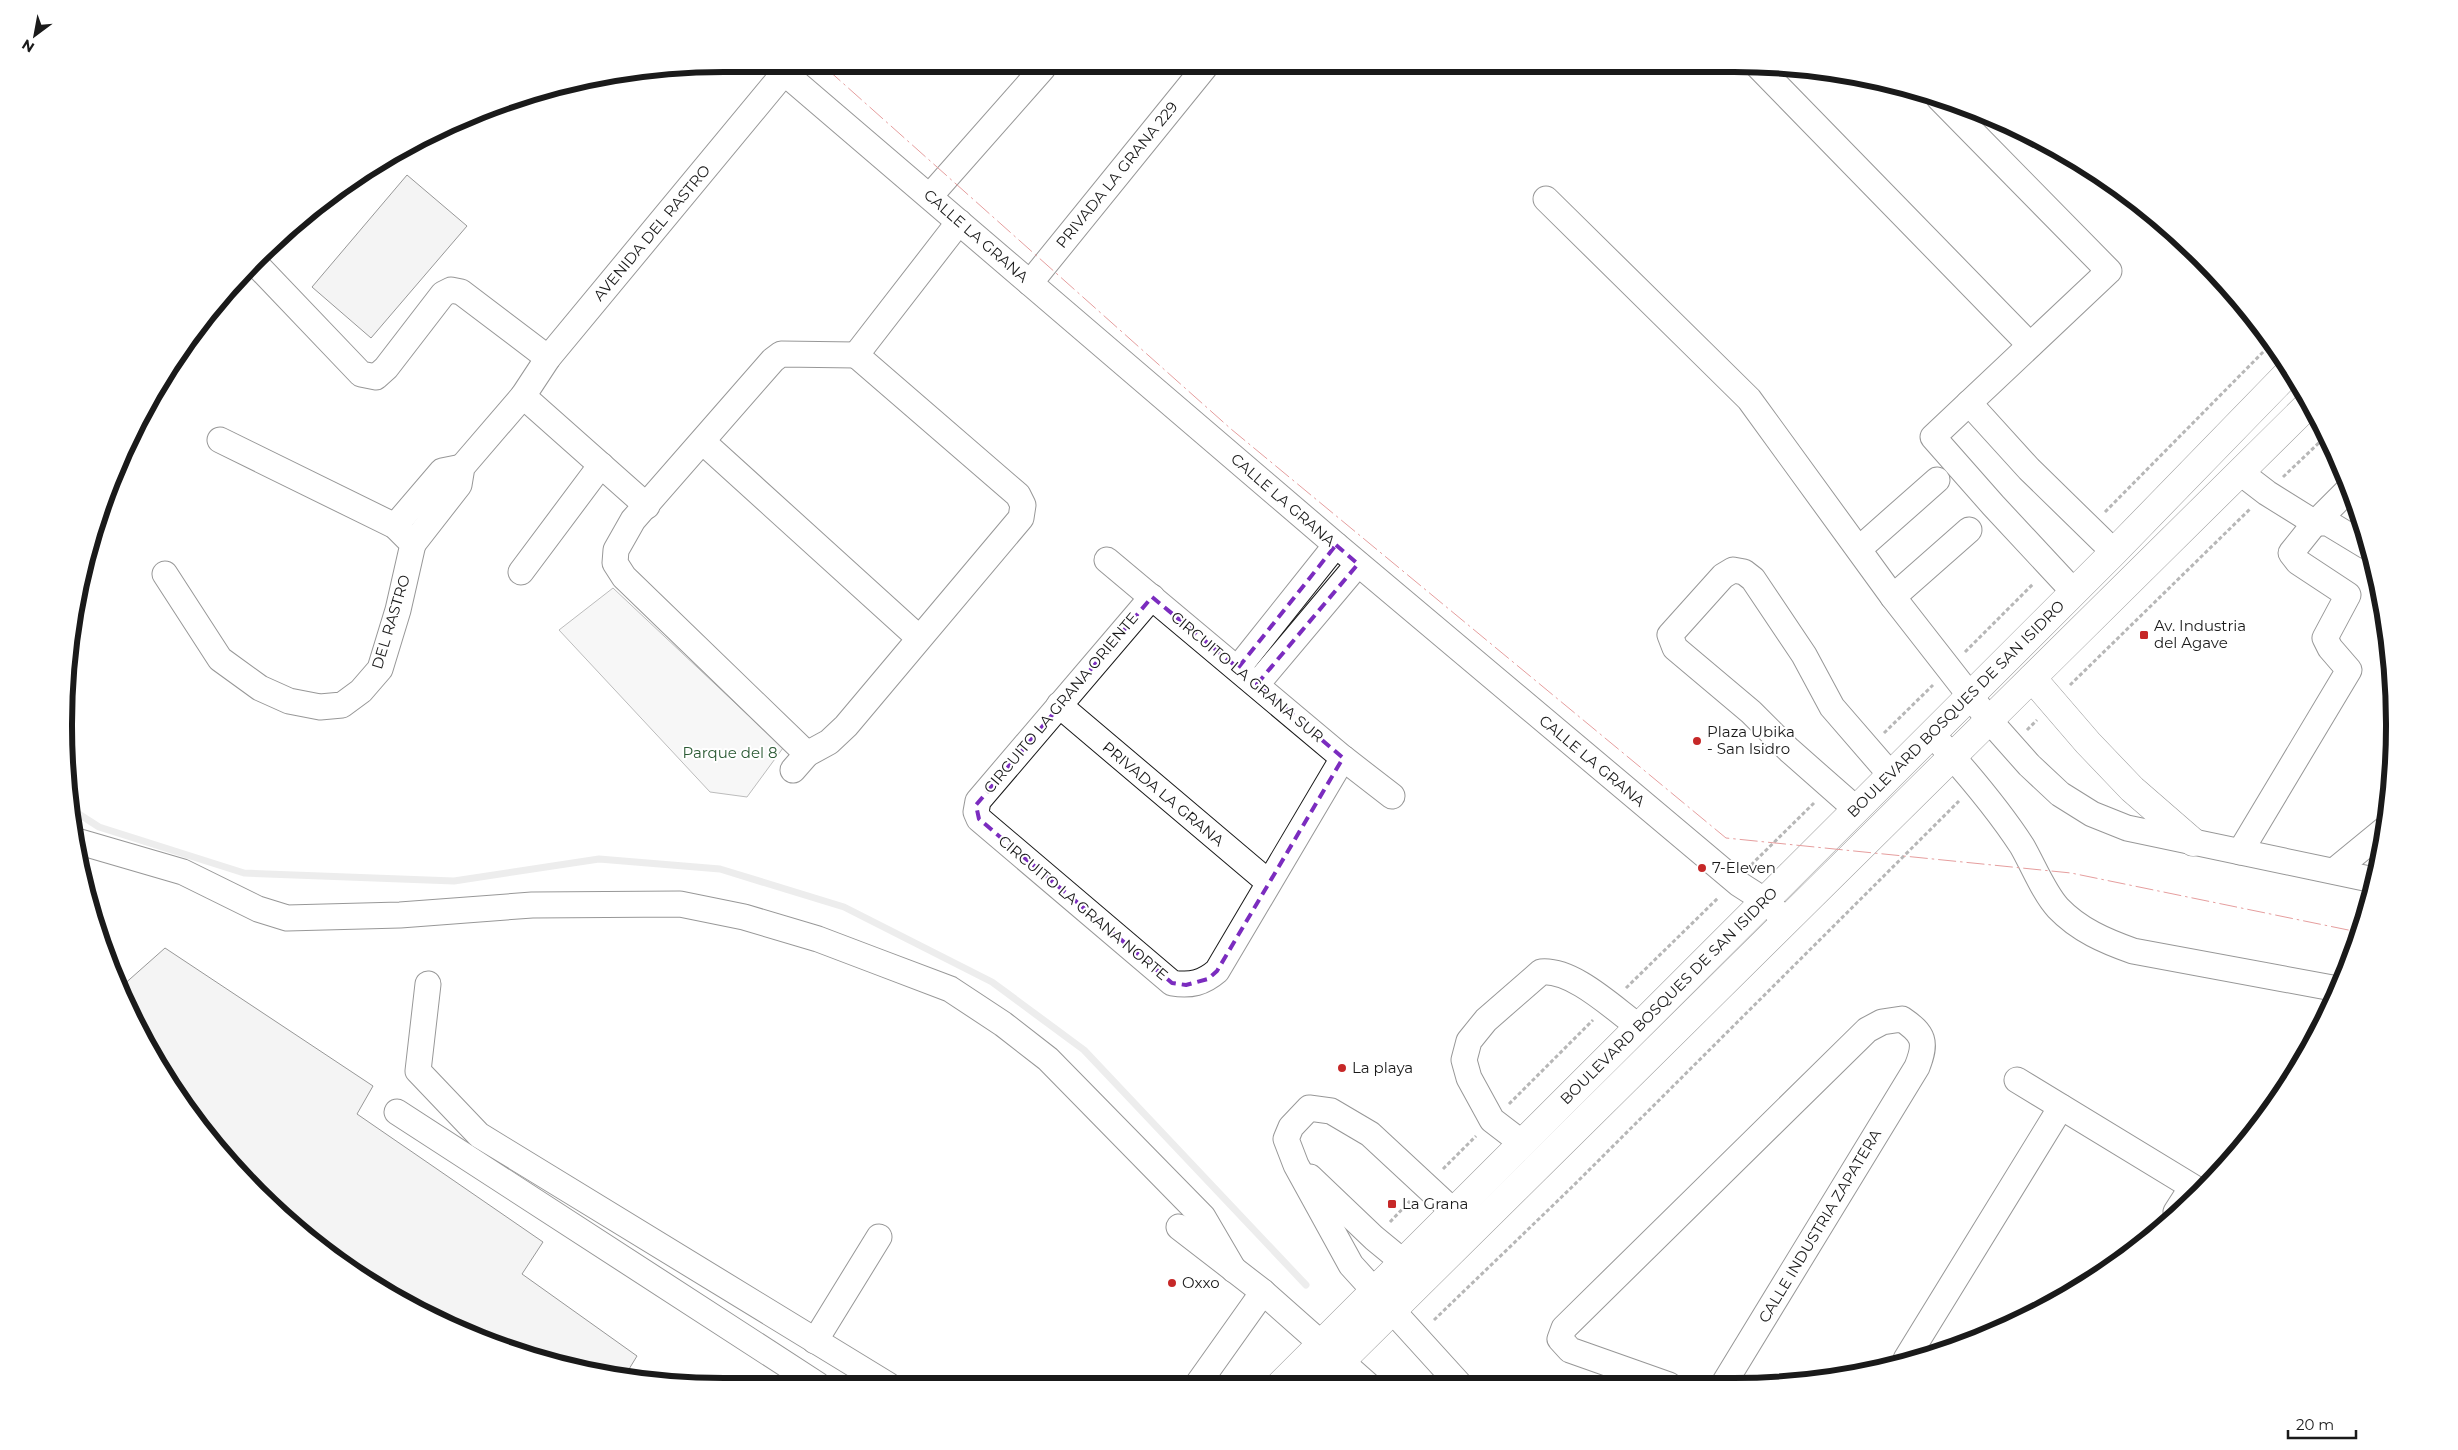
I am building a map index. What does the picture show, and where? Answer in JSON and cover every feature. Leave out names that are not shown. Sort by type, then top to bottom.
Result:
[{"type":"main road","name":"BOULEVARD BOSQUES DE SAN ISIDRO","points":[[1287,1378],[1373,1289],[1522,1143],[2114,552],[2285,377]]},
{"type":"main road","name":"BOULEVARD BOSQUES DE SAN ISIDRO","points":[[1324,1378],[2304,409]]},
{"type":"main road","points":[[2032,678],[2054,701],[2088,743],[2132,789],[2193,842]]},
{"type":"street","name":"AVENIDA DEL RASTRO","points":[[403,534],[459,485],[462,467],[523,396],[548,358],[781,72]]},
{"type":"street","name":"CALLE LA GRANA","points":[[783,72],[1358,564],[1739,884],[1764,900],[1786,920]]},
{"type":"street","points":[[930,196],[1039,72]]},
{"type":"street","name":"PRIVADA LA GRANA 229","points":[[1030,283],[1201,72]]},
{"type":"street","points":[[1765,74],[2030,345]]},
{"type":"street","points":[[1951,110],[2110,271],[1933,437],[2074,592]]},
{"type":"street","points":[[1546,199],[1749,399],[1893,597],[1970,696],[2012,746],[2060,794],[2092,814],[2127,828],[2367,879]]},
{"type":"street","points":[[856,355],[959,222]]},
{"type":"street","points":[[260,268],[361,374],[376,377],[386,368],[443,294],[451,290],[461,292],[548,358]]},
{"type":"street","points":[[781,354],[856,355],[1018,494],[1023,505],[1020,518],[846,726],[829,742],[800,762],[624,577],[615,563],[616,550],[632,520],[647,506],[773,360],[781,354]]},
{"type":"street","points":[[523,396],[647,506]]},
{"type":"street","points":[[1969,403],[2029,470],[2114,552]]},
{"type":"street","points":[[220,440],[403,534]]},
{"type":"street","points":[[703,442],[919,638]]},
{"type":"street","points":[[521,572],[601,465]]},
{"type":"street","points":[[2246,467],[2273,487],[2359,542]]},
{"type":"street","points":[[1859,549],[1937,480]]},
{"type":"street","points":[[2240,852],[2349,670],[2330,648],[2325,638],[2348,595],[2298,562],[2291,553],[2344,495]]},
{"type":"street","points":[[1893,597],[1969,530]]},
{"type":"street","name":"DEL RASTRO","points":[[165,574],[220,659],[260,688],[289,701],[320,707],[342,705],[361,692],[380,669],[398,610],[403,534]]},
{"type":"street","points":[[1238,668],[1336,545]]},
{"type":"street","name":"CIRCUITO LA GRANA SUR","points":[[1107,560],[1343,758],[1392,796]]},
{"type":"street","points":[[1257,684],[1358,564]]},
{"type":"street","points":[[1856,809],[1751,712],[1675,648],[1670,635],[1723,576],[1734,570],[1744,572],[1753,579],[1804,655],[1832,707],[1890,774]]},
{"type":"street","name":"CIRCUITO LA GRANA ORIENTE","points":[[976,812],[978,801],[1152,597]]},
{"type":"street","name":"PRIVADA LA GRANA","points":[[1059,705],[1268,882]]},
{"type":"street","points":[[1932,734],[1975,783],[2021,845],[2057,907],[2080,928],[2106,942],[2133,951],[2330,988]]},
{"type":"street","points":[[1268,882],[1343,758]]},
{"type":"street","name":"CIRCUITO LA GRANA NORTE","points":[[976,812],[979,819],[1172,983],[1186,985],[1200,982],[1217,971],[1268,882]]},
{"type":"street","points":[[2334,872],[2375,837]]},
{"type":"street","points":[[84,843],[183,872],[258,909],[287,918],[400,915],[532,906],[680,904],[744,918],[818,940],[876,961],[950,989],[1003,1024],[1048,1059],[1203,1218],[1234,1270]]},
{"type":"street","points":[[1522,1143],[1492,1120],[1469,1078],[1464,1060],[1469,1041],[1486,1020],[1540,972],[1551,971],[1575,980],[1638,1026]]},
{"type":"street","points":[[428,984],[418,1071],[480,1135],[876,1378]]},
{"type":"street","name":"CALLE INDUSTRIA ZAPATERA","points":[[1649,1378],[1570,1350],[1560,1339],[1564,1328],[1867,1030],[1882,1022],[1902,1019],[1918,1030],[1924,1049],[1917,1067],[1727,1378]]},
{"type":"street","points":[[2017,1080],[2192,1188]]},
{"type":"street","points":[[1453,1211],[1370,1134],[1331,1111],[1309,1108],[1291,1127],[1286,1139],[1296,1165],[1351,1265],[1454,1378]]},
{"type":"street","points":[[1910,1353],[2061,1108]]},
{"type":"street","points":[[397,1112],[807,1378]]},
{"type":"street","points":[[1296,1165],[1374,1238],[1402,1261]]},
{"type":"street","points":[[1179,1227],[1263,1292],[1360,1378]]},
{"type":"street","points":[[815,1341],[879,1237]]},
{"type":"street","points":[[1202,1378],[1263,1292]]},
{"type":"path","points":[[2012,746],[2054,701],[2320,441]]},
{"type":"path","points":[[1417,1336],[1572,1187],[1975,783]]},
{"type":"highlighted area","points":[[1336,545],[1358,564],[1257,684],[1343,758],[1217,971],[1208,979],[1186,985],[1172,983],[979,819],[976,805],[1152,597],[1238,668]]},
{"type":"shaded area","name":"Parque del 8","points":[[613,588],[783,748],[747,797],[710,792],[559,630]]},
{"type":"building","points":[[407,175],[467,226],[371,338],[312,287]]},
{"type":"building","points":[[165,948],[373,1086],[357,1114],[543,1242],[522,1274],[637,1356],[628,1370],[556,1355],[515,1343],[475,1328],[399,1290],[362,1268],[328,1243],[295,1216],[264,1186],[234,1155],[207,1122],[182,1088],[160,1051],[126,983]]},
{"type":"waterway","points":[[79,814],[99,827],[244,873],[454,881],[599,859],[720,869],[844,907],[992,982],[1084,1050],[1306,1285]]},
{"type":"power","points":[[830,72],[1231,429],[1726,838],[2071,873],[2352,931]]},
{"type":"place","name":"Av. Industria del Agave","points":[[2144,635]]},
{"type":"place","name":"Plaza Ubika - San Isidro","points":[[1697,741]]},
{"type":"place","name":"7-Eleven","points":[[1702,868]]},
{"type":"place","name":"La playa","points":[[1342,1068]]},
{"type":"place","name":"La Grana","points":[[1392,1204]]},
{"type":"place","name":"Oxxo","points":[[1172,1283]]}]
